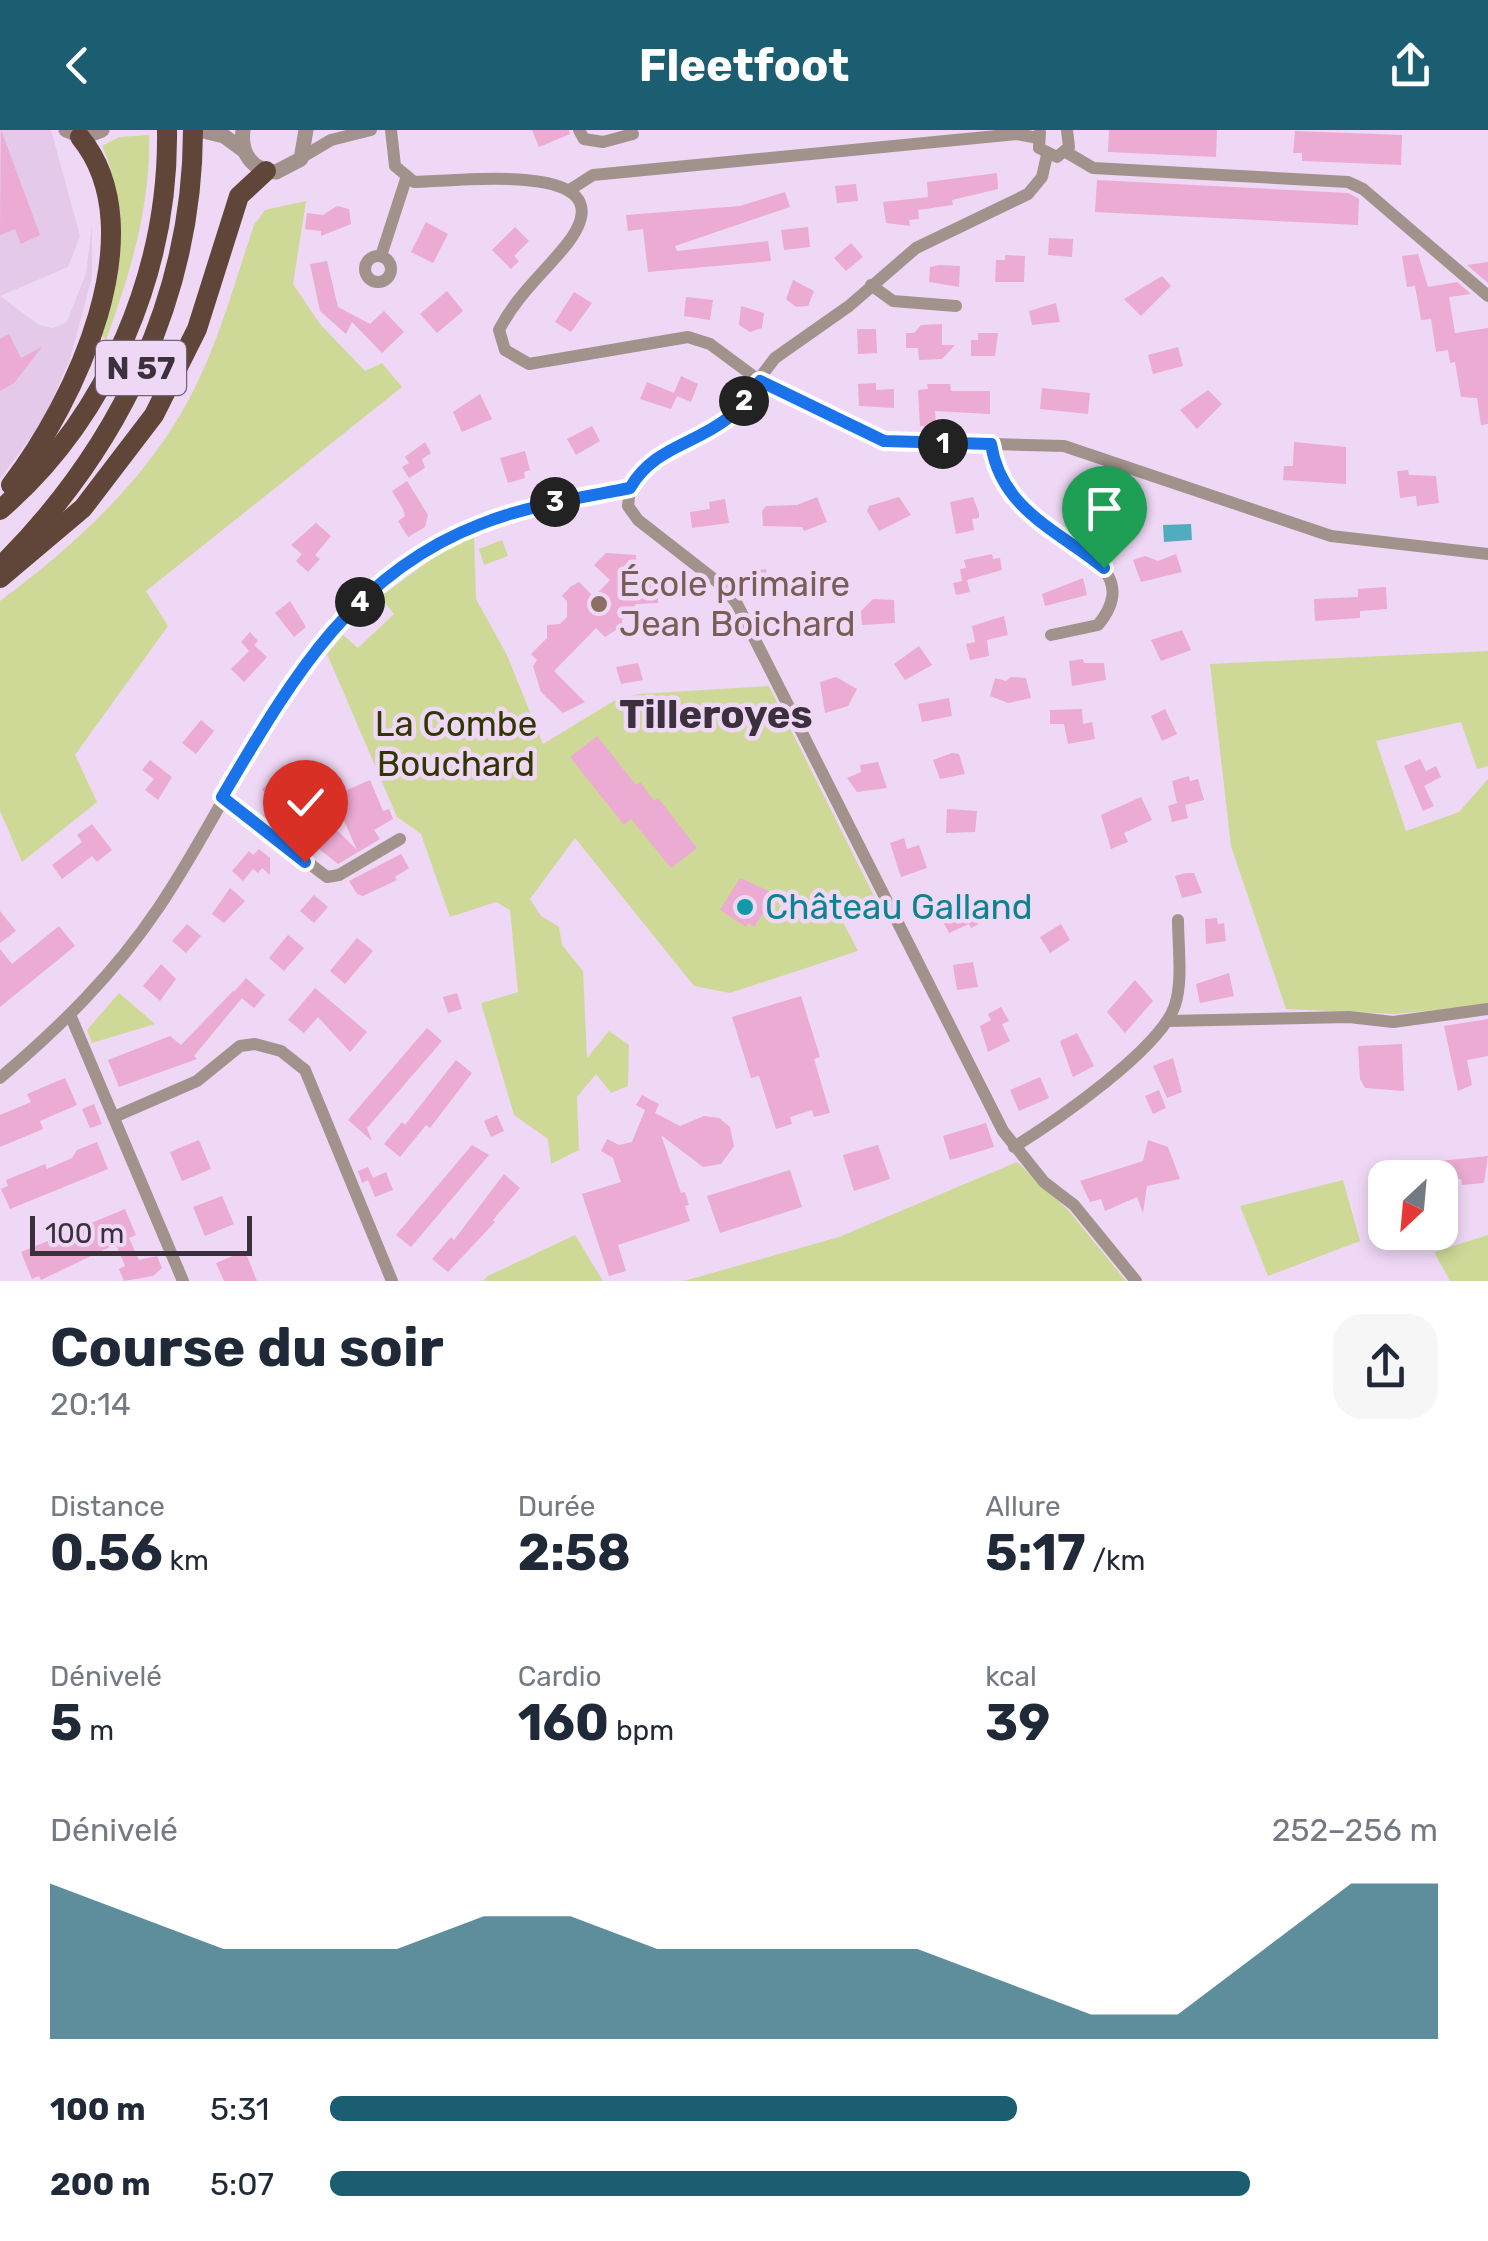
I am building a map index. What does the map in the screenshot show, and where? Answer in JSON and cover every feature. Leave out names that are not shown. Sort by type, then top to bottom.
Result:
[{"type":"highway","name":"N 57","points":[[0,510],[74,428],[118,353],[148,278],[158,236],[168,130]]},
{"type":"highway","name":"N 57","points":[[0,566],[80,476],[137,378],[178,262],[190,197],[196,130]]},
{"type":"highway","points":[[0,498],[65,404],[98,312],[107,250],[107,188],[100,166],[73,134]]},
{"type":"highway","points":[[0,578],[83,508],[154,415],[201,317],[239,196],[266,171]]},
{"type":"street","points":[[73,134],[102,130]]},
{"type":"street","points":[[196,130],[224,136],[243,150],[250,162],[266,171],[290,169],[331,140],[371,130]]},
{"type":"street","points":[[243,130],[243,150]]},
{"type":"street","points":[[304,156],[306,130]]},
{"type":"street","points":[[390,130],[395,166],[414,182],[538,180],[570,189],[578,198],[578,220],[570,240],[505,318],[500,330],[505,350],[516,359],[540,365],[688,337],[710,344],[760,381],[884,441],[1079,449],[1332,536],[1488,554]]},
{"type":"street","points":[[579,130],[584,139],[603,142],[633,134]]},
{"type":"street","points":[[1066,152],[1071,142],[1067,130]]},
{"type":"street","points":[[570,189],[593,176],[1039,134],[1047,155],[1042,176],[1028,194],[916,248],[775,358],[728,418],[664,450],[639,473],[630,488],[628,506],[638,520],[724,587],[737,604],[973,1077],[1014,1147],[1044,1182],[1074,1205],[1136,1281]]},
{"type":"street","points":[[1047,155],[1066,152],[1093,168],[1348,182],[1363,189],[1488,296]]},
{"type":"street","points":[[380,256],[406,178]]},
{"type":"street","points":[[871,285],[893,302],[956,306]]},
{"type":"street","points":[[991,444],[998,476],[1008,491],[1033,517],[1104,568],[1112,583],[1110,607],[1098,625],[1051,635]]},
{"type":"street","points":[[0,1078],[107,979],[160,905],[314,648],[349,612],[402,566],[481,524],[545,504],[630,488]]},
{"type":"street","points":[[222,797],[327,877],[340,875],[400,839]]},
{"type":"street","points":[[1014,1147],[1083,1104],[1168,1021],[1177,1002],[1178,920]]},
{"type":"street","points":[[1168,1021],[1349,1017],[1394,1022],[1488,1008]]},
{"type":"street","points":[[71,1016],[182,1281]]},
{"type":"street","points":[[114,1117],[196,1081],[240,1046],[254,1044],[293,1057],[305,1070],[392,1281]]},
{"type":"shaded area","points":[[0,130],[51,130],[80,236],[68,267],[0,296]]},
{"type":"shaded area","points":[[92,225],[92,277],[70,359],[44,419],[0,479],[0,296],[39,325],[53,328],[67,322],[86,273]]},
{"type":"green space","points":[[149,135],[146,188],[137,239],[106,340],[102,336],[116,264],[118,216],[111,169],[102,146],[119,137]]},
{"type":"green space","points":[[306,201],[293,284],[320,324],[365,371],[382,363],[402,387],[146,591],[168,626],[75,755],[97,802],[22,862],[0,811],[0,601],[77,538],[146,465],[183,410],[205,366],[254,225],[265,210]]},
{"type":"green space","name":"La Combe Bouchard","points":[[474,535],[476,599],[507,655],[543,744],[617,699],[638,694],[769,686],[879,906],[843,922],[858,951],[730,993],[694,986],[575,838],[530,899],[541,916],[559,927],[562,945],[583,971],[587,1058],[609,1031],[629,1045],[628,1086],[611,1093],[596,1074],[577,1097],[579,1150],[551,1164],[548,1139],[514,1115],[481,1003],[518,992],[510,910],[496,902],[450,917],[421,834],[397,817],[327,654],[343,635],[358,648],[394,614],[380,597],[436,556]]},
{"type":"green space","points":[[502,540],[508,556],[484,565],[479,549]]},
{"type":"green space","points":[[1488,651],[1488,766],[1477,769],[1461,722],[1376,741],[1406,831],[1459,812],[1488,779],[1488,1005],[1395,1014],[1286,1009],[1231,846],[1210,664]]},
{"type":"green space","points":[[119,993],[155,1024],[92,1043],[87,1030]]},
{"type":"green space","points":[[1017,1162],[1069,1211],[1126,1281],[684,1281],[839,1237]]},
{"type":"green space","points":[[1343,1180],[1360,1241],[1268,1276],[1240,1206]]},
{"type":"green space","points":[[575,1235],[603,1281],[483,1281],[488,1276]]},
{"type":"green space","points":[[1488,1235],[1488,1281],[1450,1281],[1434,1252],[1458,1250],[1458,1244]]},
{"type":"water","points":[[1191,524],[1192,540],[1164,542],[1163,525]]},
{"type":"building","points":[[1,130],[40,235],[21,244],[15,229],[0,235]]},
{"type":"building","points":[[532,130],[569,130],[570,134],[539,147]]},
{"type":"building","points":[[1109,130],[1217,130],[1216,157],[1108,152]]},
{"type":"building","points":[[1295,131],[1402,135],[1401,165],[1302,161],[1302,153],[1293,153]]},
{"type":"building","points":[[997,173],[998,189],[952,200],[953,205],[918,210],[919,219],[909,220],[910,226],[886,223],[883,202],[928,197],[927,182]]},
{"type":"building","points":[[1097,180],[1348,193],[1359,199],[1358,225],[1095,212]]},
{"type":"building","points":[[856,184],[858,201],[837,203],[835,186]]},
{"type":"building","points":[[785,192],[790,207],[675,246],[677,251],[768,241],[771,261],[648,272],[643,229],[628,231],[626,215],[740,206]]},
{"type":"building","points":[[337,206],[349,209],[351,224],[321,236],[321,231],[305,229],[307,213],[323,215]]},
{"type":"building","points":[[426,222],[448,234],[433,263],[411,252]]},
{"type":"building","points":[[515,227],[529,241],[514,256],[519,261],[511,269],[492,250]]},
{"type":"building","points":[[808,227],[810,247],[784,250],[781,230]]},
{"type":"building","points":[[1049,238],[1073,239],[1072,257],[1048,255]]},
{"type":"building","points":[[851,243],[863,257],[846,271],[834,258]]},
{"type":"building","points":[[1418,254],[1428,287],[1457,282],[1471,294],[1449,297],[1455,333],[1488,328],[1488,424],[1481,425],[1477,398],[1461,397],[1455,362],[1450,363],[1448,350],[1436,352],[1431,319],[1421,320],[1415,286],[1407,287],[1402,256]]},
{"type":"building","points":[[1005,255],[1025,256],[1024,282],[995,282],[996,260],[1005,260]]},
{"type":"building","points":[[327,261],[338,307],[370,324],[384,311],[404,332],[382,353],[352,322],[346,334],[320,311],[310,264]]},
{"type":"building","points":[[1488,262],[1488,283],[1467,265]]},
{"type":"building","points":[[960,266],[959,287],[929,282],[930,267]]},
{"type":"building","points":[[1162,276],[1171,286],[1141,316],[1124,299]]},
{"type":"building","points":[[793,280],[814,291],[808,306],[796,307],[786,299]]},
{"type":"building","points":[[447,291],[463,311],[437,333],[420,314]]},
{"type":"building","points":[[574,292],[592,303],[571,332],[555,322]]},
{"type":"building","points":[[686,297],[713,300],[710,320],[684,316]]},
{"type":"building","points":[[1056,303],[1060,322],[1032,325],[1029,311]]},
{"type":"building","points":[[741,306],[764,313],[762,328],[750,332],[739,325]]},
{"type":"building","points":[[942,324],[942,345],[955,345],[942,359],[919,360],[918,348],[906,348],[906,333],[914,333],[921,325]]},
{"type":"building","points":[[857,329],[876,329],[877,353],[858,354]]},
{"type":"building","points":[[978,333],[998,333],[995,356],[971,356],[971,340],[978,340]]},
{"type":"building","points":[[9,334],[21,358],[42,347],[14,383],[0,391],[0,339]]},
{"type":"building","points":[[1178,347],[1183,366],[1153,374],[1148,355]]},
{"type":"building","points":[[681,376],[698,384],[691,402],[677,396],[671,409],[640,399],[647,382],[674,393]]},
{"type":"building","points":[[876,383],[876,390],[894,389],[894,408],[859,406],[858,384]]},
{"type":"building","points":[[927,384],[950,384],[951,391],[990,391],[990,414],[935,411],[936,425],[920,426],[918,390],[928,389]]},
{"type":"building","points":[[1042,388],[1090,393],[1088,414],[1040,409]]},
{"type":"building","points":[[1208,390],[1222,404],[1197,429],[1180,410]]},
{"type":"building","points":[[480,394],[492,419],[462,432],[453,412]]},
{"type":"building","points":[[592,426],[600,441],[576,455],[567,439]]},
{"type":"building","points":[[425,442],[431,453],[422,459],[425,468],[409,478],[402,467],[409,463],[405,457]]},
{"type":"building","points":[[1294,442],[1346,447],[1346,484],[1283,480],[1284,466],[1293,466]]},
{"type":"building","points":[[525,451],[530,470],[524,472],[525,478],[508,483],[500,458]]},
{"type":"building","points":[[1408,470],[1409,475],[1436,476],[1439,503],[1417,506],[1416,496],[1400,498],[1397,471]]},
{"type":"building","points":[[407,481],[428,515],[425,527],[408,537],[398,521],[405,516],[403,509],[392,491]]},
{"type":"building","points":[[1111,494],[1118,497],[1119,504],[1109,524],[1086,526],[1063,509],[1069,495],[1100,507]]},
{"type":"building","points":[[817,497],[827,522],[804,531],[802,527],[763,526],[762,511],[766,506],[797,505]]},
{"type":"building","points":[[899,497],[911,515],[879,531],[867,511],[869,506]]},
{"type":"building","points":[[973,497],[979,513],[979,518],[972,519],[974,530],[956,534],[950,502]]},
{"type":"building","points":[[725,499],[729,523],[692,528],[690,512],[710,509],[709,502]]},
{"type":"building","points":[[316,523],[331,536],[315,555],[320,559],[308,572],[296,561],[302,554],[291,545]]},
{"type":"building","points":[[606,553],[636,555],[637,584],[650,573],[658,580],[658,603],[636,604],[622,620],[622,626],[605,637],[596,628],[554,671],[585,702],[563,713],[541,692],[533,666],[537,660],[531,654],[547,638],[547,625],[560,624],[567,617],[567,601],[562,596],[570,587],[579,582],[594,597],[610,580],[594,565]]},
{"type":"building","points":[[992,554],[993,559],[1000,558],[1002,570],[967,580],[970,592],[956,595],[953,583],[962,581],[960,569],[966,568],[964,560]]},
{"type":"building","points":[[1176,554],[1182,572],[1141,582],[1133,560],[1145,556],[1158,561]]},
{"type":"building","points":[[766,569],[769,588],[751,590],[748,572]]},
{"type":"building","points":[[1083,578],[1087,595],[1045,606],[1042,594]]},
{"type":"building","points":[[1386,587],[1387,609],[1360,611],[1360,618],[1315,621],[1314,599],[1358,597],[1358,589]]},
{"type":"building","points":[[873,599],[894,600],[895,623],[862,625],[861,611]]},
{"type":"building","points":[[290,601],[306,627],[294,637],[275,613]]},
{"type":"building","points":[[1004,616],[1008,635],[987,640],[989,656],[970,660],[966,644],[975,642],[972,626]]},
{"type":"building","points":[[1182,630],[1191,650],[1161,661],[1151,640]]},
{"type":"building","points":[[250,632],[258,641],[254,645],[267,657],[244,682],[231,669],[249,651],[241,642]]},
{"type":"building","points":[[919,646],[932,665],[905,680],[894,664]]},
{"type":"building","points":[[1083,659],[1084,663],[1104,663],[1106,680],[1072,686],[1069,661]]},
{"type":"building","points":[[638,663],[643,680],[621,684],[616,667]]},
{"type":"building","points":[[836,677],[857,689],[848,706],[825,713],[820,682]]},
{"type":"building","points":[[1011,677],[1026,678],[1031,698],[1008,703],[990,696],[995,678],[1006,681]]},
{"type":"building","points":[[949,698],[952,716],[922,722],[918,704]]},
{"type":"building","points":[[1082,709],[1083,724],[1092,722],[1095,739],[1068,744],[1064,724],[1050,724],[1050,710]]},
{"type":"building","points":[[1165,709],[1177,734],[1162,741],[1151,716]]},
{"type":"building","points":[[201,720],[214,731],[196,754],[182,743]]},
{"type":"building","points":[[597,736],[636,785],[640,782],[654,801],[658,798],[697,848],[671,868],[631,819],[624,825],[570,757]]},
{"type":"building","points":[[959,754],[965,774],[940,779],[933,760]]},
{"type":"building","points":[[1420,759],[1426,771],[1436,766],[1441,777],[1424,786],[1434,806],[1423,811],[1404,766]]},
{"type":"building","points":[[150,760],[172,777],[158,800],[145,790],[154,779],[142,770]]},
{"type":"building","points":[[878,762],[887,788],[857,792],[847,778],[861,772],[860,765]]},
{"type":"building","points":[[275,775],[305,800],[297,809],[316,829],[330,823],[357,850],[333,796],[370,780],[383,811],[389,809],[393,819],[374,830],[380,839],[338,864],[279,817],[273,824],[263,815],[275,800],[262,790]]},
{"type":"building","points":[[1189,776],[1190,781],[1198,779],[1204,800],[1185,805],[1188,818],[1172,822],[1168,806],[1177,803],[1172,781]]},
{"type":"building","points":[[1141,797],[1152,820],[1124,833],[1128,842],[1111,849],[1101,815]]},
{"type":"building","points":[[947,809],[977,811],[975,832],[946,833]]},
{"type":"building","points":[[92,824],[112,850],[97,862],[92,856],[62,879],[52,865],[82,842],[77,835]]},
{"type":"building","points":[[904,838],[907,849],[919,845],[927,868],[901,877],[890,843]]},
{"type":"building","points":[[259,849],[270,858],[270,875],[262,868],[258,873],[253,869],[243,881],[232,871],[249,851],[253,855]]},
{"type":"building","points":[[401,854],[409,868],[395,877],[397,880],[363,896],[357,894],[349,881]]},
{"type":"building","points":[[1194,873],[1202,893],[1182,898],[1175,876]]},
{"type":"building","name":"Château Galland","points":[[740,878],[780,896],[769,904],[754,927],[748,923],[746,927],[720,910]]},
{"type":"building","points":[[230,888],[245,901],[224,923],[212,914]]},
{"type":"building","points":[[314,895],[328,907],[314,923],[300,911]]},
{"type":"building","points":[[959,904],[965,915],[977,909],[984,921],[949,933],[940,916]]},
{"type":"building","points":[[0,911],[16,931],[0,943]]},
{"type":"building","points":[[1217,918],[1218,924],[1224,923],[1226,941],[1206,944],[1205,919]]},
{"type":"building","points":[[187,924],[201,936],[186,953],[172,941]]},
{"type":"building","points":[[1061,924],[1070,940],[1050,953],[1040,937]]},
{"type":"building","points":[[59,926],[75,946],[0,1007],[0,949],[12,964]]},
{"type":"building","points":[[288,935],[304,948],[284,971],[269,958]]},
{"type":"building","points":[[357,938],[373,951],[345,984],[330,971]]},
{"type":"building","points":[[973,962],[978,987],[957,990],[953,965]]},
{"type":"building","points":[[161,964],[176,979],[160,1001],[143,986]]},
{"type":"building","points":[[1229,973],[1234,996],[1200,1003],[1196,984]]},
{"type":"building","points":[[246,978],[265,995],[254,1008],[234,992]]},
{"type":"building","points":[[1135,980],[1153,1001],[1125,1033],[1107,1012]]},
{"type":"building","points":[[315,988],[367,1032],[350,1052],[318,1017],[304,1033],[288,1020]]},
{"type":"building","points":[[233,991],[242,998],[194,1056],[197,1059],[119,1087],[108,1060],[170,1036],[181,1045]]},
{"type":"building","points":[[457,993],[462,1009],[448,1013],[443,997]]},
{"type":"building","points":[[801,996],[820,1057],[814,1059],[830,1113],[814,1117],[812,1110],[790,1117],[792,1124],[776,1129],[759,1076],[751,1078],[732,1017]]},
{"type":"building","points":[[1001,1007],[1009,1021],[1002,1024],[1010,1041],[988,1052],[980,1026],[991,1020],[988,1014]]},
{"type":"building","points":[[1488,1019],[1488,1056],[1467,1060],[1472,1085],[1458,1091],[1444,1026]]},
{"type":"building","points":[[427,1028],[442,1041],[367,1128],[372,1141],[348,1120]]},
{"type":"building","points":[[1077,1033],[1094,1066],[1073,1077],[1060,1041]]},
{"type":"building","points":[[1402,1044],[1404,1091],[1365,1088],[1360,1079],[1358,1046]]},
{"type":"building","points":[[1173,1058],[1182,1092],[1167,1098],[1153,1066]]},
{"type":"building","points":[[456,1060],[472,1073],[430,1128],[426,1125],[400,1157],[384,1144],[402,1122],[405,1125]]},
{"type":"building","points":[[1040,1077],[1049,1098],[1019,1111],[1010,1090]]},
{"type":"building","points":[[65,1078],[77,1105],[40,1121],[43,1129],[0,1147],[0,1115],[31,1102],[27,1094]]},
{"type":"building","points":[[1159,1090],[1166,1108],[1153,1114],[1145,1096]]},
{"type":"building","points":[[642,1095],[659,1104],[655,1113],[680,1126],[704,1116],[719,1118],[730,1127],[734,1146],[721,1164],[703,1167],[661,1135],[681,1193],[685,1192],[690,1221],[618,1245],[626,1271],[609,1276],[582,1194],[621,1182],[613,1158],[601,1151],[607,1139],[619,1145],[632,1142],[645,1110],[636,1105]]},
{"type":"building","points":[[94,1104],[102,1124],[90,1128],[82,1109]]},
{"type":"building","points":[[497,1115],[504,1131],[491,1137],[484,1121]]},
{"type":"building","points":[[986,1123],[994,1147],[950,1160],[943,1136]]},
{"type":"building","points":[[199,1140],[211,1169],[182,1181],[170,1152]]},
{"type":"building","points":[[1148,1140],[1168,1147],[1180,1179],[1147,1186],[1143,1213],[1137,1197],[1105,1211],[1101,1199],[1090,1202],[1080,1181],[1143,1161]]},
{"type":"building","points":[[97,1142],[108,1169],[10,1209],[1,1189],[8,1186],[6,1180],[45,1164],[47,1169]]},
{"type":"building","points":[[472,1145],[489,1155],[411,1247],[396,1235]]},
{"type":"building","points":[[878,1145],[890,1179],[854,1191],[843,1155]]},
{"type":"building","points":[[1488,1156],[1484,1183],[1462,1185],[1458,1160],[1449,1160]]},
{"type":"building","points":[[368,1167],[373,1178],[386,1172],[393,1190],[375,1197],[368,1180],[362,1183],[358,1171]]},
{"type":"building","points":[[790,1170],[802,1207],[720,1233],[707,1196]]},
{"type":"building","points":[[504,1174],[520,1188],[495,1222],[448,1272],[432,1259],[451,1237],[454,1240]]},
{"type":"building","points":[[222,1196],[234,1224],[205,1236],[193,1207]]},
{"type":"building","points":[[125,1209],[136,1235],[129,1238],[139,1260],[157,1256],[162,1268],[153,1276],[124,1281],[119,1269],[125,1266],[116,1244],[41,1280],[39,1276],[32,1279],[21,1252]]},
{"type":"building","points":[[245,1251],[257,1281],[224,1281],[216,1263]]},
{"type":"place","name":"École primaire Jean Boichard","points":[[599,604]]},
{"type":"place","name":"Château Galland","points":[[745,907]]},
{"type":"district","name":"Tilleroyes","points":[[716,714]]},
{"type":"route","points":[[305,862],[222,797],[292,680],[326,634],[402,566],[446,540],[481,524],[545,504],[630,488],[639,473],[664,450],[728,418],[760,381],[884,441],[991,444],[993,464],[1008,491],[1033,517],[1104,568]]}]
